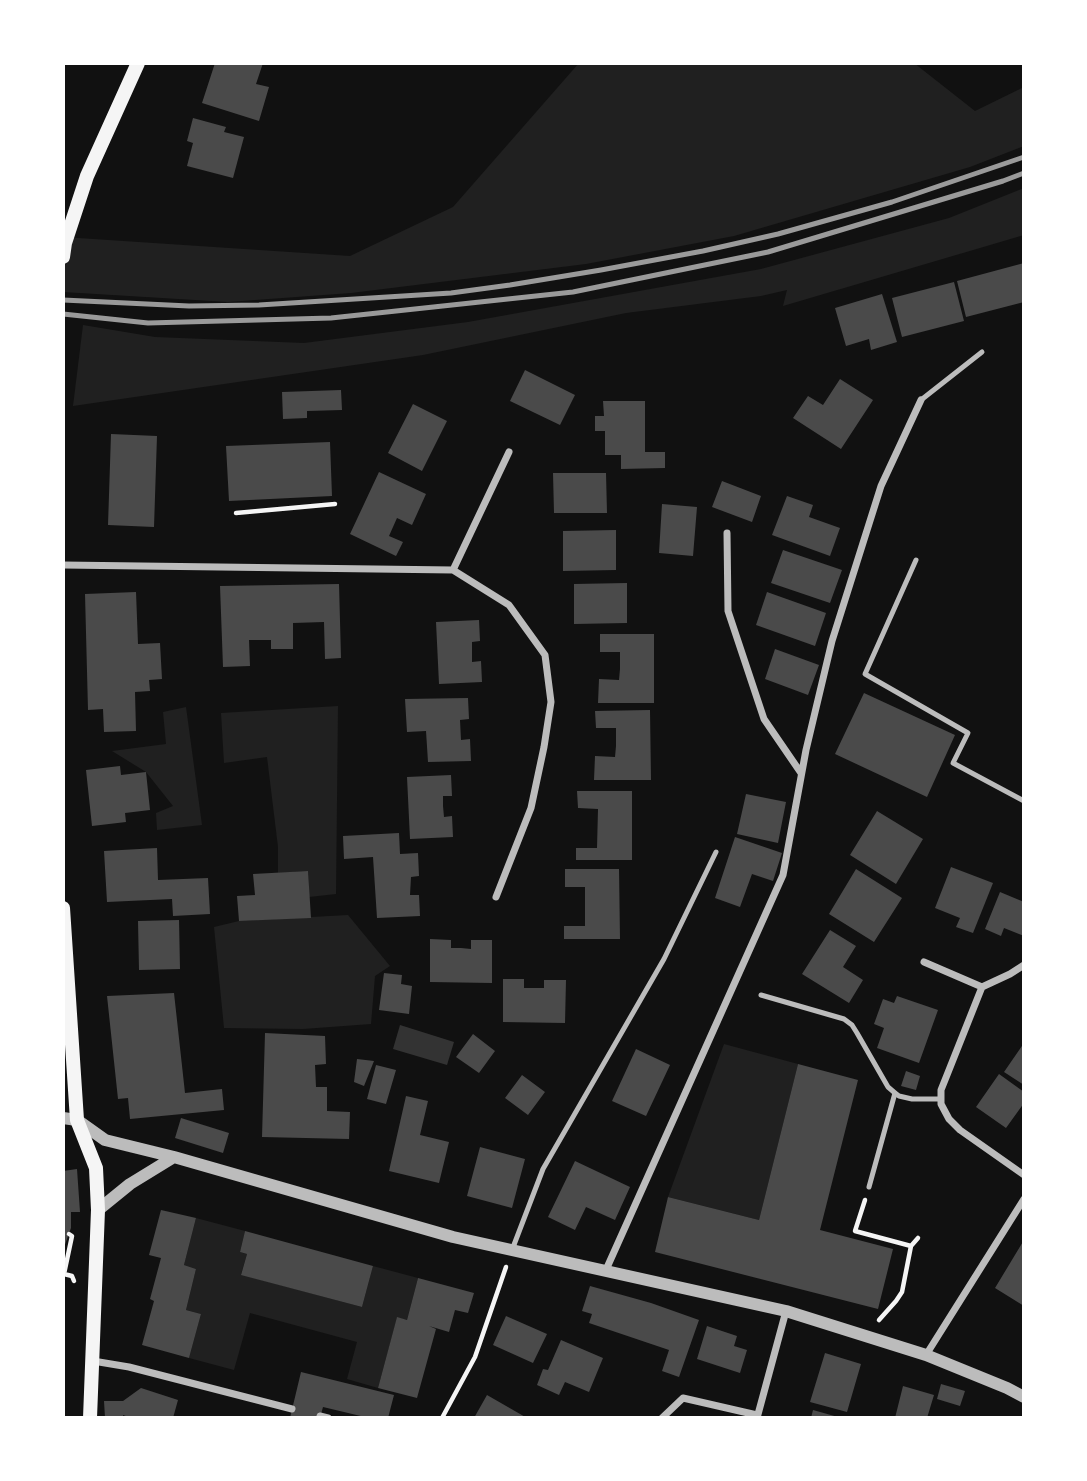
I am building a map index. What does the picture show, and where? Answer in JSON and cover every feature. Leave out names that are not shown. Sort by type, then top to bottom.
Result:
[{"type":"main road","points":[[64,250],[88,176],[138,63]]},
{"type":"main road","points":[[63,908],[70,1119],[96,1168],[99,1210],[89,1355],[90,1418]]},
{"type":"street","points":[[605,1272],[783,875],[801,773],[832,641],[881,486],[921,400]]},
{"type":"street","points":[[453,570],[509,452]]},
{"type":"street","points":[[727,533],[728,611],[764,719],[801,773]]},
{"type":"street","points":[[63,565],[453,570],[509,605],[545,655],[551,702],[531,808],[496,897]]},
{"type":"street","points":[[924,962],[982,987]]},
{"type":"street","points":[[1024,965],[982,987],[941,1090],[942,1104],[949,1119],[960,1130],[1024,1175]]},
{"type":"street","points":[[70,1119],[105,1140],[174,1157],[440,1234],[786,1311],[926,1355],[1024,1397]]},
{"type":"street","points":[[99,1210],[130,1184],[174,1157]]},
{"type":"street","points":[[926,1355],[1024,1199]]},
{"type":"street","points":[[662,1418],[683,1398],[757,1416],[786,1311]]},
{"type":"street","points":[[89,1355],[292,1409]]},
{"type":"lane","points":[[921,400],[982,352]]},
{"type":"lane","points":[[916,560],[865,674],[968,733],[953,763],[1024,801]]},
{"type":"lane","points":[[512,1250],[543,1169],[664,959],[716,852]]},
{"type":"lane","points":[[761,995],[844,1019],[852,1025],[888,1087],[895,1093],[912,1099],[941,1099]]},
{"type":"lane","points":[[869,1187],[895,1093]]},
{"type":"path","points":[[236,513],[335,504]]},
{"type":"path","points":[[869,1187],[855,1231],[911,1246]]},
{"type":"path","points":[[69,1234],[72,1236],[64,1274],[72,1276],[76,1289]]},
{"type":"path","points":[[853,1332],[878,1321],[896,1301],[901,1292],[911,1246],[918,1238]]},
{"type":"path","points":[[442,1418],[475,1357],[512,1250]]},
{"type":"shaded area","points":[[579,63],[914,63],[975,111],[1024,87],[1024,146],[970,167],[734,236],[586,264],[351,293],[228,302],[63,292],[63,237],[350,256],[453,207]]},
{"type":"shaded area","points":[[1024,188],[1024,235],[783,306],[787,290],[761,296],[626,313],[423,355],[73,406],[83,325],[155,337],[304,343],[468,322],[761,269],[949,218]]},
{"type":"shaded area","points":[[338,706],[336,894],[309,897],[308,871],[278,873],[278,847],[267,757],[224,763],[221,713]]},
{"type":"shaded area","points":[[186,707],[202,825],[157,830],[156,813],[173,806],[146,772],[112,751],[166,744],[163,712]]},
{"type":"shaded area","points":[[348,915],[390,966],[375,976],[371,1024],[303,1029],[224,1028],[214,927],[239,921]]},
{"type":"shaded area","points":[[400,1025],[454,1042],[447,1065],[393,1049]]},
{"type":"shaded area","points":[[724,1044],[798,1064],[759,1220],[668,1197]]},
{"type":"shaded area","points":[[196,1218],[245,1231],[240,1252],[247,1254],[241,1274],[269,1282],[362,1307],[373,1266],[418,1278],[407,1320],[397,1318],[378,1388],[347,1379],[357,1342],[250,1313],[234,1370],[189,1358],[201,1314],[186,1310],[196,1269],[184,1265]]},
{"type":"building","points":[[215,63],[263,63],[256,84],[269,87],[259,121],[202,103]]},
{"type":"building","points":[[193,118],[226,127],[224,132],[244,137],[233,178],[187,166],[193,143],[187,141]]},
{"type":"building","points":[[1024,263],[1024,302],[966,317],[957,281]]},
{"type":"building","points":[[954,282],[964,321],[902,337],[892,298]]},
{"type":"building","points":[[882,294],[897,342],[871,350],[869,339],[846,346],[835,308]]},
{"type":"building","points":[[525,370],[575,395],[560,425],[510,401]]},
{"type":"building","points":[[840,379],[873,400],[841,449],[793,418],[808,396],[823,405]]},
{"type":"building","points":[[341,390],[342,410],[307,411],[307,418],[283,419],[282,392]]},
{"type":"building","points":[[603,401],[645,401],[645,452],[665,452],[665,468],[621,469],[621,455],[605,455],[605,431],[595,431],[595,416],[604,416]]},
{"type":"building","points":[[413,404],[447,421],[422,471],[388,453]]},
{"type":"building","points":[[111,434],[157,436],[154,527],[108,525]]},
{"type":"building","points":[[330,442],[332,496],[229,501],[226,446]]},
{"type":"building","points":[[379,472],[426,494],[412,525],[397,518],[389,536],[403,542],[396,556],[350,534]]},
{"type":"building","points":[[553,473],[606,473],[607,513],[554,513]]},
{"type":"building","points":[[722,481],[761,496],[752,522],[712,507]]},
{"type":"building","points":[[787,496],[813,505],[809,517],[840,528],[830,556],[772,535]]},
{"type":"building","points":[[662,504],[697,507],[693,556],[659,553]]},
{"type":"building","points":[[616,530],[616,570],[563,571],[563,531]]},
{"type":"building","points":[[783,550],[842,570],[830,603],[771,583]]},
{"type":"building","points":[[627,583],[627,623],[574,624],[574,584]]},
{"type":"building","points":[[339,584],[341,658],[325,659],[324,622],[293,623],[293,649],[271,649],[271,640],[249,640],[250,666],[223,667],[220,586]]},
{"type":"building","points":[[136,592],[138,644],[160,643],[162,679],[149,680],[150,691],[135,692],[136,731],[104,732],[103,709],[88,710],[85,594]]},
{"type":"building","points":[[767,592],[826,613],[815,646],[756,625]]},
{"type":"building","points":[[479,620],[480,641],[472,642],[472,662],[481,661],[482,682],[439,684],[436,622]]},
{"type":"building","points":[[600,634],[654,634],[654,703],[598,703],[599,679],[619,680],[620,669],[620,652],[600,652]]},
{"type":"building","points":[[775,649],[819,665],[808,695],[765,679]]},
{"type":"building","points":[[864,693],[955,735],[927,797],[835,754]]},
{"type":"building","points":[[468,698],[469,719],[460,720],[461,740],[470,739],[471,761],[428,762],[426,731],[407,732],[405,699]]},
{"type":"building","points":[[650,710],[651,780],[594,780],[595,756],[615,757],[616,746],[616,728],[596,728],[595,711]]},
{"type":"building","points":[[120,766],[121,775],[146,772],[150,810],[125,813],[126,822],[92,826],[86,770]]},
{"type":"building","points":[[451,775],[452,796],[443,796],[443,806],[444,817],[452,816],[453,837],[410,839],[407,777]]},
{"type":"building","points":[[577,791],[632,791],[632,860],[576,860],[576,848],[597,848],[598,809],[578,808]]},
{"type":"building","points":[[746,794],[786,802],[778,843],[737,834]]},
{"type":"building","points":[[877,811],[923,839],[896,884],[850,855]]},
{"type":"building","points":[[399,833],[400,854],[418,853],[419,876],[411,877],[410,895],[419,895],[420,916],[377,918],[373,857],[344,859],[343,836]]},
{"type":"building","points":[[735,837],[782,853],[773,881],[752,874],[740,907],[715,898]]},
{"type":"building","points":[[157,848],[158,880],[208,878],[210,914],[173,916],[172,899],[107,902],[104,851]]},
{"type":"building","points":[[951,867],[993,883],[973,933],[956,927],[960,918],[935,908]]},
{"type":"building","points":[[565,869],[619,869],[620,939],[564,939],[564,926],[585,926],[585,887],[565,887]]},
{"type":"building","points":[[856,869],[902,898],[874,942],[829,914]]},
{"type":"building","points":[[308,871],[311,918],[239,921],[237,896],[255,895],[253,874]]},
{"type":"building","points":[[1000,892],[1024,902],[1024,936],[1004,928],[1001,936],[985,929]]},
{"type":"building","points":[[179,920],[180,969],[139,970],[138,921]]},
{"type":"building","points":[[830,930],[856,946],[843,967],[863,980],[849,1003],[802,974]]},
{"type":"building","points":[[430,939],[451,940],[451,948],[471,949],[471,940],[492,940],[492,983],[430,982]]},
{"type":"building","points":[[384,973],[402,975],[401,984],[412,986],[409,1014],[379,1010]]},
{"type":"building","points":[[503,979],[524,979],[524,988],[544,988],[544,980],[566,980],[565,1023],[503,1022]]},
{"type":"building","points":[[174,993],[185,1093],[222,1089],[224,1110],[130,1119],[128,1098],[118,1099],[107,996]]},
{"type":"building","points":[[897,996],[938,1010],[919,1063],[877,1048],[884,1028],[874,1024],[883,999],[894,1003]]},
{"type":"building","points":[[265,1033],[325,1036],[326,1064],[315,1065],[316,1087],[327,1087],[327,1111],[350,1112],[349,1139],[262,1137]]},
{"type":"building","points":[[473,1034],[495,1051],[479,1073],[456,1057]]},
{"type":"building","points":[[1024,1043],[1024,1085],[1004,1072]]},
{"type":"building","points":[[636,1049],[670,1065],[646,1116],[612,1101]]},
{"type":"building","points":[[357,1059],[374,1061],[364,1086],[354,1082]]},
{"type":"building","points":[[798,1064],[858,1080],[820,1230],[893,1249],[878,1309],[655,1252],[668,1197],[759,1220]]},
{"type":"building","points":[[376,1065],[396,1070],[386,1104],[367,1099]]},
{"type":"building","points":[[906,1071],[920,1076],[916,1090],[901,1086]]},
{"type":"building","points":[[999,1074],[1024,1092],[1024,1103],[1006,1128],[976,1107]]},
{"type":"building","points":[[522,1075],[545,1092],[528,1115],[505,1098]]},
{"type":"building","points":[[406,1096],[428,1101],[420,1135],[449,1142],[439,1183],[389,1171]]},
{"type":"building","points":[[181,1118],[229,1133],[223,1153],[175,1138]]},
{"type":"building","points":[[480,1147],[525,1159],[512,1208],[467,1196]]},
{"type":"building","points":[[575,1161],[630,1187],[615,1220],[586,1207],[575,1230],[548,1217]]},
{"type":"building","points":[[77,1169],[80,1212],[71,1212],[71,1228],[63,1250],[63,1171]]},
{"type":"building","points":[[161,1210],[196,1218],[184,1265],[196,1269],[186,1310],[201,1314],[189,1358],[142,1345],[154,1301],[150,1299],[161,1258],[149,1255]]},
{"type":"building","points":[[245,1231],[373,1266],[362,1307],[241,1275],[247,1254],[240,1252]]},
{"type":"building","points":[[1024,1240],[1024,1306],[995,1288]]},
{"type":"building","points":[[418,1278],[474,1293],[468,1313],[455,1310],[449,1332],[429,1326],[436,1329],[417,1398],[378,1388],[397,1317],[407,1320]]},
{"type":"building","points":[[590,1286],[699,1320],[679,1377],[662,1371],[669,1350],[589,1323],[592,1314],[582,1311]]},
{"type":"building","points":[[506,1316],[547,1334],[533,1363],[493,1345]]},
{"type":"building","points":[[707,1326],[737,1336],[734,1346],[747,1350],[740,1373],[697,1359]]},
{"type":"building","points":[[561,1340],[603,1358],[589,1392],[565,1382],[559,1395],[537,1385],[543,1369],[548,1370]]},
{"type":"building","points":[[825,1353],[861,1364],[847,1412],[810,1402]]},
{"type":"building","points":[[301,1372],[394,1395],[388,1418],[369,1418],[323,1407],[320,1418],[290,1418]]},
{"type":"building","points":[[941,1384],[965,1391],[960,1406],[937,1399]]},
{"type":"building","points":[[903,1386],[934,1395],[927,1418],[895,1418]]},
{"type":"building","points":[[141,1388],[178,1400],[173,1418],[131,1418],[123,1415],[123,1418],[105,1418],[104,1401],[123,1401]]},
{"type":"building","points":[[487,1395],[527,1418],[474,1418]]},
{"type":"building","points":[[813,1410],[838,1417],[838,1418],[811,1418]]},
{"type":"railway","points":[[63,300],[189,306],[259,305],[451,293],[510,285],[703,251],[778,234],[892,202],[1024,157]]},
{"type":"railway","points":[[63,314],[148,323],[331,318],[573,292],[768,252],[1024,173]]}]
